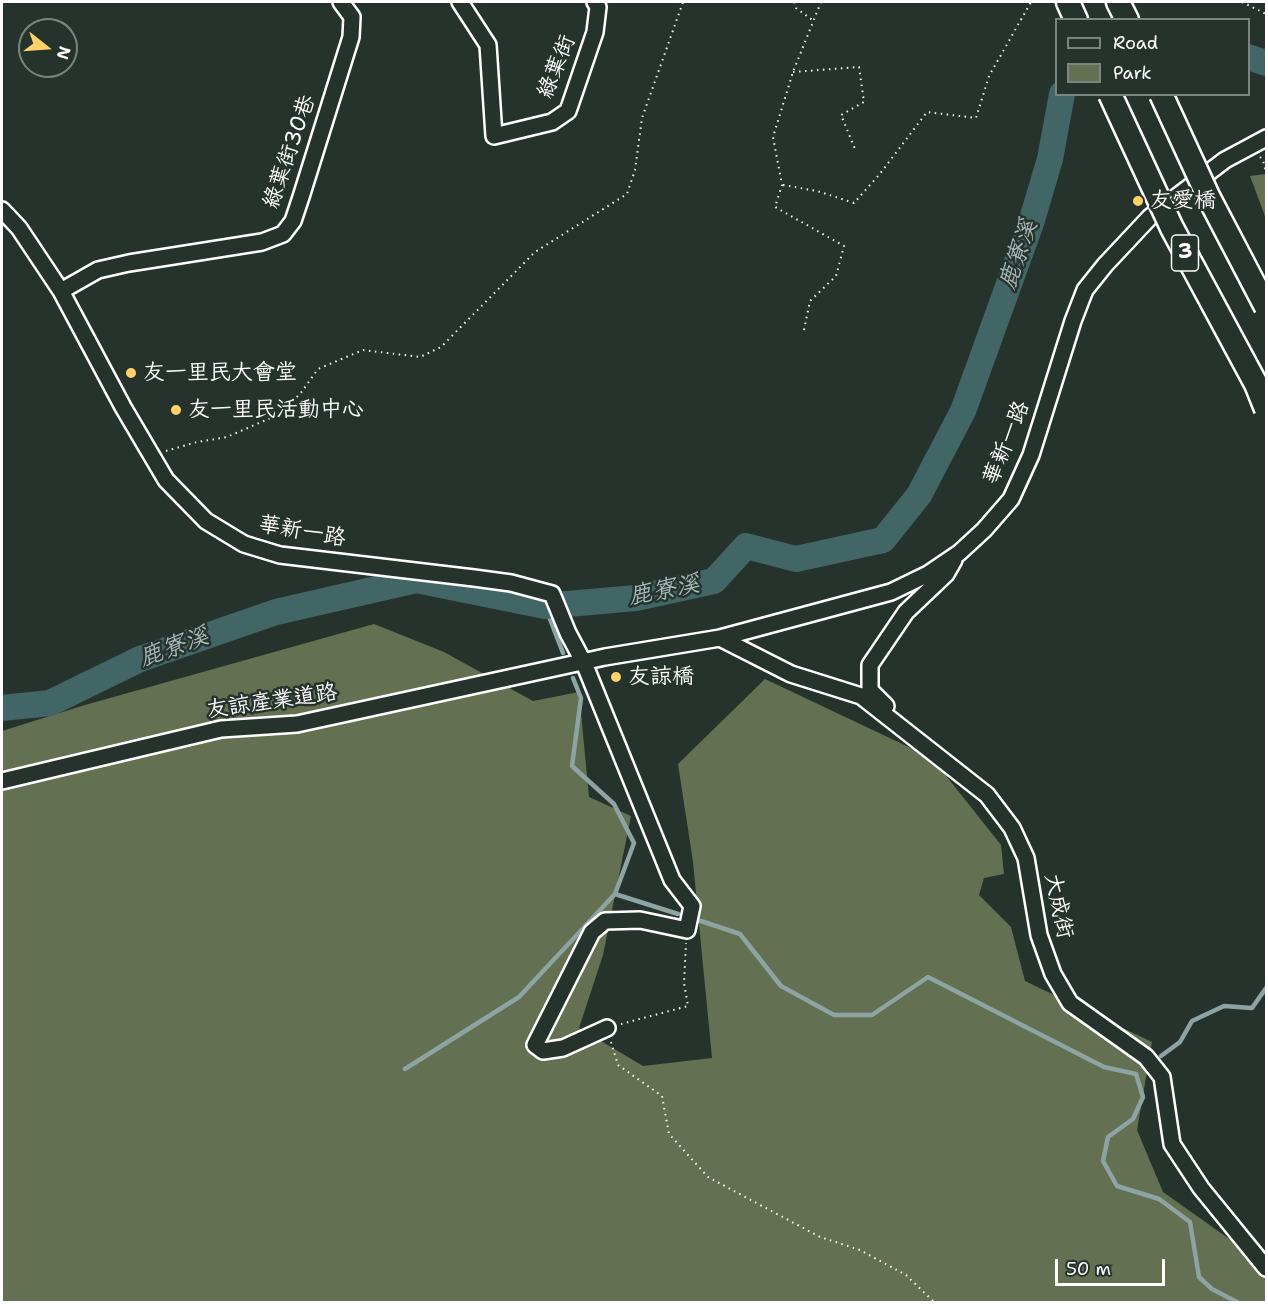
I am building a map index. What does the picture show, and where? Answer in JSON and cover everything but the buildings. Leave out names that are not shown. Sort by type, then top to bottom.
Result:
[{"type":"highway","points":[[1068,2],[1075,18]]},
{"type":"highway","points":[[1118,2],[1125,18]]},
{"type":"highway","name":"3","points":[[1111,96],[1172,228],[1256,384],[1266,409]]},
{"type":"highway","name":"3","points":[[1162,96],[1208,196],[1266,307]]},
{"type":"street","name":"綠葉街30巷","points":[[61,291],[98,270],[262,242],[283,234],[293,221],[302,197],[351,38],[352,17],[341,2]]},
{"type":"street","name":"綠葉街","points":[[460,2],[488,45],[494,136],[552,122],[568,111],[595,32],[598,7],[595,2]]},
{"type":"street","name":"華新一路","points":[[2,210],[19,228],[61,291],[166,480],[206,521],[244,544],[280,555],[511,583],[552,594],[568,633],[584,663],[605,657],[720,638],[891,592],[928,574],[959,553],[984,530],[1011,499],[1031,455],[1085,290],[1150,217],[1225,160],[1266,138]]},
{"type":"street","points":[[922,746],[870,690],[870,665],[906,612],[946,574],[959,553]]},
{"type":"street","name":"大成街","points":[[720,638],[791,674],[861,696],[987,795],[1012,828],[1026,858],[1039,935],[1053,974],[1070,1003],[1146,1057],[1162,1077],[1172,1144],[1201,1188],[1266,1268]]},
{"type":"street","points":[[584,663],[672,880],[692,906],[687,930],[640,920],[605,921],[592,932],[535,1045],[543,1051],[563,1048],[607,1028]]},
{"type":"street","name":"友諒產業道路","points":[[2,781],[221,729],[307,723],[584,663]]},
{"type":"path","points":[[151,456],[197,442],[226,437],[275,416],[300,394],[318,369],[363,350],[420,357],[441,347],[535,252],[627,194],[635,170],[642,118],[683,2]]},
{"type":"path","points":[[794,2],[796,8],[814,21]]},
{"type":"path","points":[[804,330],[810,301],[836,276],[844,246],[775,207],[782,185],[773,137],[793,72],[821,2]]},
{"type":"path","points":[[782,185],[817,191],[854,203],[879,175],[927,112],[976,118],[989,76],[1031,2]]},
{"type":"path","points":[[1242,2],[1266,14]]},
{"type":"path","points":[[793,72],[859,67],[864,102],[842,115],[855,149]]},
{"type":"path","points":[[687,930],[684,983],[688,1006],[607,1028],[618,1065],[662,1096],[669,1134],[708,1177],[820,1237],[860,1250],[906,1275],[934,1302]]},
{"type":"green space","points":[[1266,174],[1266,219],[1250,176]]},
{"type":"green space","points":[[374,624],[444,652],[533,701],[579,692],[589,797],[631,816],[603,955],[579,1028],[643,1066],[712,1058],[693,862],[678,764],[765,679],[932,758],[1001,845],[1004,874],[984,878],[979,895],[1011,927],[1025,981],[1152,1042],[1137,1130],[1163,1192],[1266,1265],[1266,1302],[2,1302],[2,731],[85,705]]},
{"type":"waterway","name":"鹿寮溪","points":[[1250,58],[1266,63]]},
{"type":"waterway","name":"鹿寮溪","points":[[2,708],[50,703],[140,659],[276,612],[416,580],[545,606],[636,598],[714,581],[746,546],[796,559],[883,540],[919,495],[963,411],[1031,223],[1050,159],[1062,96]]},
{"type":"waterway","points":[[545,606],[563,653]]},
{"type":"waterway","points":[[573,678],[581,698],[572,766],[614,804],[634,843],[615,894],[678,914]]},
{"type":"waterway","points":[[405,1069],[519,997],[615,894]]},
{"type":"waterway","points":[[701,921],[740,934],[781,986],[834,1015],[872,1015],[928,977],[1104,1067],[1136,1074],[1143,1097],[1133,1119],[1108,1137],[1103,1161],[1117,1186],[1159,1199],[1190,1222],[1199,1277],[1212,1289],[1237,1302]]},
{"type":"waterway","points":[[1161,1056],[1180,1042],[1192,1021],[1224,1006],[1252,1008],[1266,988]]},
{"type":"place","name":"友愛橋","points":[[1138,201]]},
{"type":"place","name":"友一里民大會堂","points":[[131,373]]},
{"type":"place","name":"友一里民活動中心","points":[[176,410]]},
{"type":"place","name":"友諒橋","points":[[616,677]]}]
